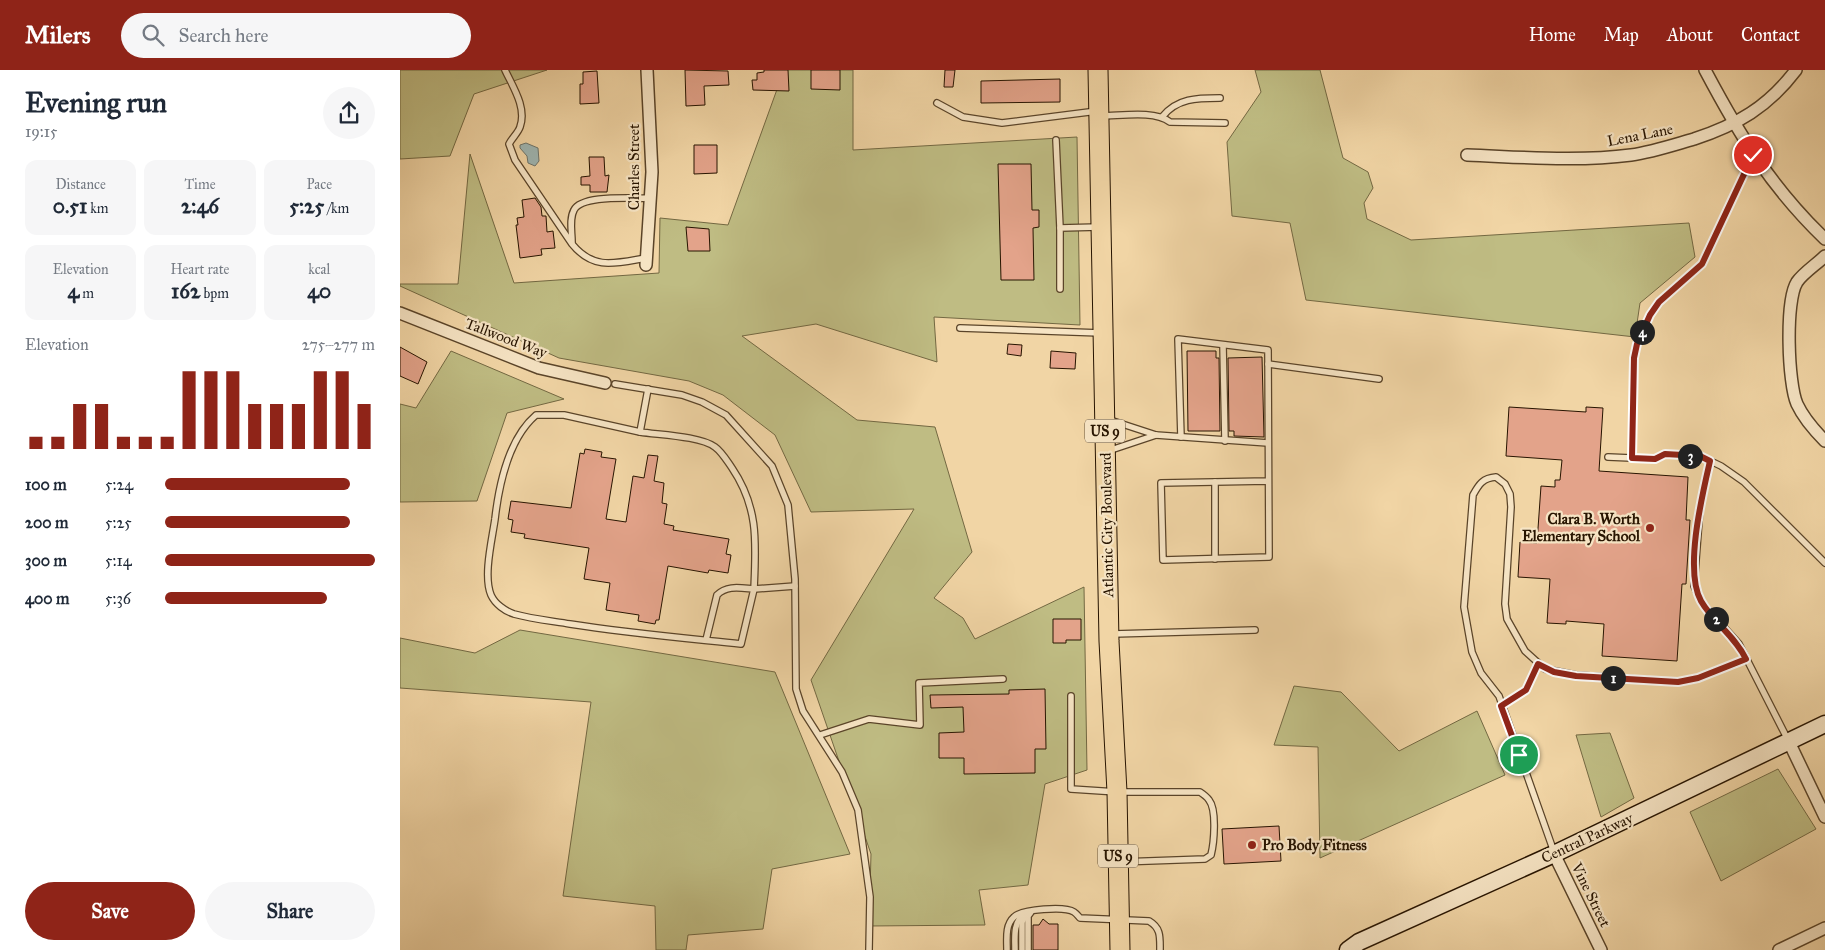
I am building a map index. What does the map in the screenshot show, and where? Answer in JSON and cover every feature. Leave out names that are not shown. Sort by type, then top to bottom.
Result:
[{"type":"highway","name":"Atlantic City Boulevard","points":[[1098,70],[1109,634],[1117,792],[1120,950]]},
{"type":"main road","name":"Central Parkway","points":[[1348,950],[1359,942],[1554,854],[1825,724]]},
{"type":"street","name":"Charles Street","points":[[646,261],[652,172],[647,70]]},
{"type":"street","points":[[1704,70],[1753,155],[1795,210],[1825,239]]},
{"type":"street","name":"Lena Lane","points":[[1466,155],[1593,158],[1632,155],[1668,147],[1734,125],[1764,105],[1796,70]]},
{"type":"street","points":[[1825,256],[1797,282],[1790,304],[1791,382],[1797,404],[1809,424],[1825,441]]},
{"type":"street","name":"Tallwood Way","points":[[400,313],[540,368],[610,383]]},
{"type":"street","points":[[1789,742],[1825,817]]},
{"type":"street","name":"Vine Street","points":[[1554,854],[1602,950]]},
{"type":"street","points":[[1779,950],[1825,928]]},
{"type":"lane","points":[[505,70],[521,104],[522,120],[520,129],[509,144],[515,160],[572,244],[581,255],[594,262],[612,264],[646,261]]},
{"type":"lane","points":[[1162,118],[1169,109],[1182,101],[1220,98]]},
{"type":"lane","points":[[937,103],[963,117],[1002,123],[1099,113],[1162,118],[1170,122],[1225,123]]},
{"type":"lane","points":[[1056,140],[1060,228],[1060,289]]},
{"type":"lane","points":[[572,244],[572,217],[574,209],[580,204],[596,199],[650,198]]},
{"type":"lane","points":[[1060,228],[1102,227]]},
{"type":"lane","points":[[960,328],[1104,334]]},
{"type":"lane","points":[[1181,437],[1178,339],[1268,350],[1269,557],[1163,560],[1161,484],[1268,481]]},
{"type":"lane","points":[[1223,345],[1225,441]]},
{"type":"lane","points":[[1268,364],[1379,379]]},
{"type":"lane","points":[[610,383],[682,395],[702,402],[726,416],[772,466],[788,505],[795,586],[796,689],[803,712],[820,735],[842,772],[858,810],[870,897],[869,950]]},
{"type":"lane","points":[[640,432],[648,389]]},
{"type":"lane","points":[[536,415],[564,415],[640,432],[705,442],[716,447],[742,483],[750,502],[757,538],[754,589],[741,644],[594,628],[513,613],[499,605],[492,595],[488,579],[496,511],[503,474],[515,442],[525,424],[536,415]]},
{"type":"lane","points":[[1105,418],[1156,435],[1268,443]]},
{"type":"lane","points":[[1106,451],[1156,435]]},
{"type":"lane","points":[[1608,457],[1655,459],[1665,454],[1700,456],[1744,482],[1825,563]]},
{"type":"lane","points":[[1710,461],[1700,508],[1694,586],[1702,603],[1739,644],[1789,742]]},
{"type":"lane","points":[[1554,854],[1499,696],[1481,673],[1472,652],[1464,607],[1473,495],[1486,478],[1496,477],[1505,484],[1510,494],[1511,524],[1505,604],[1507,619],[1514,636],[1525,652],[1538,664],[1554,672],[1576,676],[1678,682],[1698,678],[1746,659]]},
{"type":"lane","points":[[1215,482],[1215,559]]},
{"type":"lane","points":[[706,640],[717,595],[722,590],[729,588],[754,589],[795,586]]},
{"type":"lane","points":[[1109,634],[1255,630]]},
{"type":"lane","points":[[1501,706],[1526,690],[1538,664]]},
{"type":"lane","points":[[820,735],[869,719],[920,725],[919,683],[1003,679]]},
{"type":"lane","points":[[1071,696],[1071,789],[1117,792],[1200,792],[1209,800],[1213,807],[1214,843],[1211,855],[1205,860],[1118,862]]},
{"type":"lane","points":[[1015,950],[1016,921],[1023,914],[1032,910]]},
{"type":"lane","points":[[1022,950],[1022,922],[1025,915],[1032,910]]},
{"type":"lane","points":[[1028,950],[1028,916],[1032,910]]},
{"type":"lane","points":[[1008,950],[1009,924],[1013,917],[1021,912],[1032,910],[1064,910],[1074,912],[1080,918],[1149,921],[1156,925],[1159,931],[1160,950]]},
{"type":"path","points":[[1632,458],[1634,358],[1637,344],[1650,315],[1659,302],[1702,264],[1753,155]]},
{"type":"shaded area","points":[[400,70],[547,70],[474,94],[450,156],[400,159]]},
{"type":"shaded area","points":[[784,70],[853,70],[853,150],[1077,137],[1080,325],[934,317],[937,362],[816,324],[742,336],[857,420],[935,427],[972,552],[934,598],[963,618],[975,639],[1084,587],[1087,770],[1045,784],[1028,885],[979,890],[985,925],[869,926],[871,854],[811,680],[914,509],[811,512],[775,435],[723,395],[689,381],[559,358],[400,286],[400,284],[458,284],[470,154],[514,283],[659,273],[660,218],[728,225]]},
{"type":"shaded area","points":[[1255,70],[1320,70],[1343,158],[1368,172],[1373,188],[1364,203],[1367,219],[1411,240],[1689,223],[1695,257],[1640,303],[1635,337],[1306,300],[1290,223],[1232,216],[1227,142],[1261,92]]},
{"type":"shaded area","points":[[451,351],[564,399],[507,413],[477,501],[400,502],[400,404],[416,408]]},
{"type":"shaded area","points":[[520,630],[775,672],[850,854],[772,869],[763,929],[688,935],[686,950],[656,950],[655,906],[563,896],[591,702],[400,688],[400,638],[475,653]]},
{"type":"shaded area","points":[[1294,686],[1341,692],[1399,751],[1477,711],[1505,775],[1320,858],[1318,747],[1274,745]]},
{"type":"shaded area","points":[[1610,733],[1634,798],[1601,817],[1576,735]]},
{"type":"shaded area","points":[[1778,769],[1816,829],[1721,881],[1690,812]]},
{"type":"water","points":[[526,143],[538,148],[539,161],[535,166],[528,163],[527,156],[520,148],[520,145]]},
{"type":"building","points":[[685,70],[728,71],[729,85],[704,86],[705,105],[686,106]]},
{"type":"building","points":[[764,70],[788,70],[789,91],[753,90],[752,80],[757,80],[757,73],[764,72]]},
{"type":"building","points":[[811,70],[840,70],[840,90],[811,89]]},
{"type":"building","points":[[945,70],[955,70],[953,87],[944,87]]},
{"type":"building","points":[[597,71],[599,103],[580,104],[580,84],[583,84],[583,72]]},
{"type":"building","points":[[1060,79],[1060,102],[981,103],[981,81]]},
{"type":"building","points":[[694,145],[717,145],[717,173],[694,174]]},
{"type":"building","points":[[589,157],[604,157],[605,176],[609,175],[607,192],[590,192],[590,185],[581,185],[581,177],[590,176]]},
{"type":"building","points":[[998,164],[1031,164],[1032,210],[1039,210],[1039,227],[1033,228],[1034,280],[1001,280]]},
{"type":"building","points":[[535,198],[541,207],[542,216],[546,216],[547,232],[553,231],[555,248],[541,249],[542,255],[520,258],[516,225],[518,225],[517,218],[524,217],[522,200]]},
{"type":"building","points":[[686,227],[709,229],[710,251],[688,251]]},
{"type":"building","points":[[1008,344],[1022,345],[1021,356],[1007,354]]},
{"type":"building","points":[[400,347],[427,362],[418,384],[400,376]]},
{"type":"building","points":[[1051,351],[1076,353],[1075,369],[1050,368]]},
{"type":"building","points":[[1187,351],[1216,351],[1216,358],[1219,358],[1220,431],[1188,431]]},
{"type":"building","points":[[1262,357],[1264,437],[1234,436],[1234,431],[1229,431],[1228,358]]},
{"type":"building","name":"Clara B. Worth Elementary School","points":[[1509,407],[1586,412],[1586,407],[1603,408],[1599,471],[1688,477],[1686,520],[1690,520],[1686,584],[1682,584],[1677,661],[1602,656],[1604,624],[1566,621],[1566,624],[1547,623],[1550,579],[1518,577],[1520,542],[1537,543],[1541,486],[1555,487],[1555,480],[1560,480],[1562,460],[1506,456]]},
{"type":"building","points":[[585,449],[602,452],[601,457],[616,459],[606,519],[626,522],[633,476],[644,478],[648,455],[658,456],[654,481],[664,483],[662,503],[667,504],[664,524],[674,526],[673,530],[729,539],[726,554],[731,555],[728,573],[709,570],[708,573],[668,566],[659,620],[656,620],[655,624],[638,621],[639,615],[606,610],[610,583],[584,579],[589,548],[524,538],[525,534],[511,532],[513,520],[508,519],[511,501],[571,508],[580,453],[584,454]]},
{"type":"building","points":[[1053,619],[1081,619],[1081,640],[1066,640],[1066,643],[1053,643]]},
{"type":"building","points":[[1045,689],[1046,749],[1035,749],[1035,773],[964,774],[964,758],[939,758],[939,733],[964,732],[963,707],[931,708],[930,695],[1009,694],[1009,690]]},
{"type":"building","name":"Pro Body Fitness","points":[[1279,826],[1281,861],[1224,864],[1222,829]]},
{"type":"building","points":[[1043,919],[1049,924],[1058,924],[1058,950],[1033,950],[1033,925],[1039,925]]},
{"type":"place","name":"Clara B. Worth Elementary School","points":[[1650,528]]},
{"type":"place","name":"Pro Body Fitness","points":[[1252,845]]},
{"type":"route","points":[[1519,755],[1501,706],[1526,690],[1538,664],[1554,672],[1576,676],[1678,682],[1698,678],[1746,659],[1739,644],[1702,603],[1694,586],[1700,508],[1710,461],[1700,456],[1665,454],[1655,459],[1632,458],[1634,358],[1637,344],[1650,315],[1659,302],[1702,264],[1753,155]]}]
